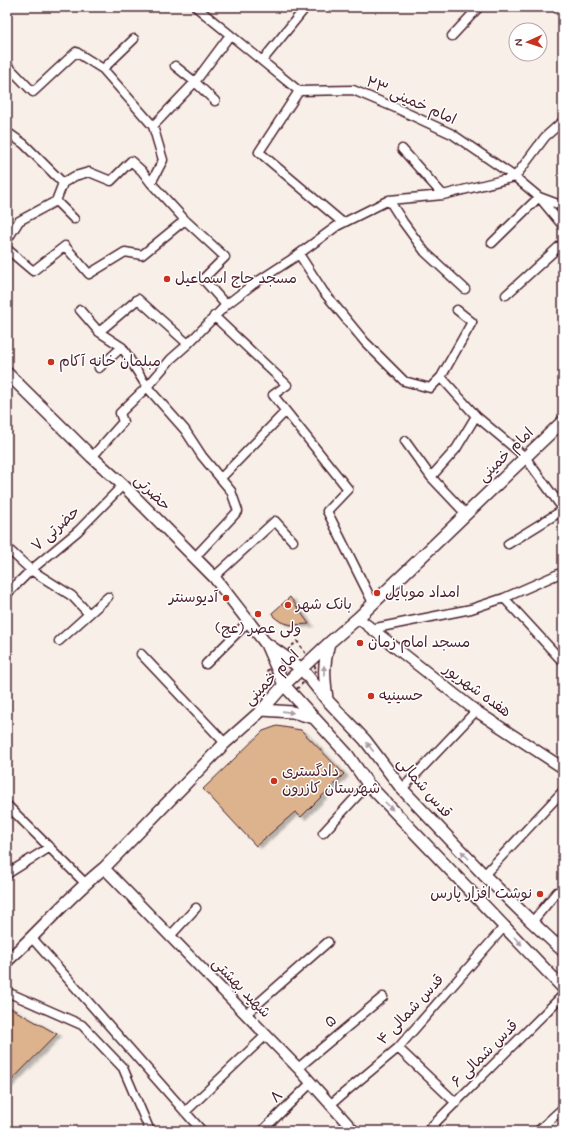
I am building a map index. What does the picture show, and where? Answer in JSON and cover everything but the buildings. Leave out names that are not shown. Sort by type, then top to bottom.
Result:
[{"type":"main road","points":[[558,7],[563,11]]},
{"type":"main road","name":"حضرتی","points":[[7,373],[92,457],[124,485],[195,557],[214,577],[266,644]]},
{"type":"main road","name":"امام خمینی","points":[[7,962],[85,883],[104,868],[225,743],[262,710],[284,685],[358,618],[563,422]]},
{"type":"main road","points":[[327,700],[324,662],[329,643]]},
{"type":"main road","points":[[266,644],[284,685],[347,754],[368,784],[563,988]]},
{"type":"main road","name":"قدس شمالی","points":[[266,644],[302,669],[327,700],[365,740],[402,789],[484,875],[532,922],[561,944]]},
{"type":"main road","points":[[262,710],[292,712],[314,718]]},
{"type":"street","points":[[196,7],[299,91],[259,152],[343,223]]},
{"type":"street","points":[[262,61],[306,7]]},
{"type":"street","points":[[452,36],[480,7]]},
{"type":"street","points":[[153,126],[196,82],[230,35]]},
{"type":"street","points":[[103,69],[134,39]]},
{"type":"street","points":[[7,65],[33,92],[76,52],[103,69],[153,126],[163,160],[151,183]]},
{"type":"street","points":[[175,66],[196,82],[215,101]]},
{"type":"street","name":"امام خمینی ۲۳","points":[[299,91],[353,90],[452,134],[515,177],[539,198],[563,226]]},
{"type":"street","points":[[92,457],[123,422],[120,413],[147,387],[214,316],[252,285],[299,254],[337,226],[389,200],[442,195],[515,177],[545,137],[563,121]]},
{"type":"street","points":[[7,132],[24,144],[63,182]]},
{"type":"street","points":[[402,149],[442,195]]},
{"type":"street","points":[[7,240],[19,221],[56,201],[63,182],[75,176],[89,172],[111,181],[131,161],[142,171],[185,220],[225,257],[203,279],[226,305]]},
{"type":"street","points":[[492,243],[539,198],[563,206]]},
{"type":"street","points":[[389,200],[425,252],[465,289]]},
{"type":"street","points":[[56,201],[74,219]]},
{"type":"street","points":[[7,249],[33,271],[65,246],[89,274],[125,252],[142,256],[185,220]]},
{"type":"street","points":[[506,295],[563,243]]},
{"type":"street","points":[[299,254],[323,291],[365,342],[404,381],[430,388],[441,377],[472,322],[457,310]]},
{"type":"street","points":[[99,332],[138,299],[188,344]]},
{"type":"street","points":[[80,310],[99,332],[122,347],[147,387],[185,430],[202,456],[231,491],[238,511],[195,557]]},
{"type":"street","points":[[214,316],[287,385],[273,395],[285,412],[348,489],[327,511],[373,603]]},
{"type":"street","points":[[99,368],[122,347]]},
{"type":"street","points":[[441,377],[476,416],[525,457],[562,506],[508,544]]},
{"type":"street","points":[[221,478],[285,412]]},
{"type":"street","points":[[431,477],[456,449],[476,416]]},
{"type":"street","points":[[405,441],[431,477],[466,514]]},
{"type":"street","name":"حضرتی ۷","points":[[7,594],[31,570],[78,530],[124,485]]},
{"type":"street","points":[[214,577],[275,521],[293,541]]},
{"type":"street","points":[[7,548],[31,570],[72,596],[89,614]]},
{"type":"street","points":[[371,629],[471,609],[504,598],[563,572]]},
{"type":"street","points":[[59,641],[108,597]]},
{"type":"street","points":[[504,598],[563,662]]},
{"type":"street","name":"هفده شهریور","points":[[358,618],[476,711],[563,768]]},
{"type":"street","points":[[206,664],[249,621]]},
{"type":"street","points":[[141,654],[225,743]]},
{"type":"street","points":[[402,789],[476,711]]},
{"type":"street","points":[[323,833],[368,784]]},
{"type":"street","points":[[484,875],[563,791]]},
{"type":"street","points":[[7,804],[85,883]]},
{"type":"street","points":[[7,874],[50,847]]},
{"type":"street","name":"شهید بهشتی","points":[[104,868],[298,1068],[354,1131]]},
{"type":"street","points":[[532,922],[557,892]]},
{"type":"street","points":[[170,936],[196,908]]},
{"type":"street","name":"قدس شمالی ۴","points":[[330,1104],[398,1048],[504,927]]},
{"type":"street","points":[[32,938],[202,1131]]},
{"type":"street","points":[[246,1014],[328,942]]},
{"type":"street","points":[[7,992],[82,1026],[123,1068],[150,1131]]},
{"type":"street","name":"قدس شمالی ۶","points":[[426,1131],[456,1103],[563,995]]},
{"type":"street","name":"۵","points":[[298,1068],[383,997]]},
{"type":"street","points":[[184,1112],[266,1035]]},
{"type":"street","points":[[398,1048],[456,1103]]},
{"type":"street","name":"۸","points":[[262,1131],[311,1082]]},
{"type":"street","points":[[538,1131],[563,1108]]},
{"type":"place","name":"مسجد حاج اسماعیل","points":[[167,279]]},
{"type":"place","name":"مبلمان خانه آکام","points":[[51,362]]},
{"type":"place","name":"امداد موبایل","points":[[377,593]]},
{"type":"place","name":"آدیوسنتر","points":[[226,598]]},
{"type":"place","name":"بانک شهر","points":[[288,605]]},
{"type":"place","name":"ولی عصر (عج)","points":[[258,614]]},
{"type":"place","name":"مسجد امام زمان","points":[[360,643]]},
{"type":"place","name":"حسینیه","points":[[371,696]]},
{"type":"place","name":"دادگستری شهرستان کازرون","points":[[274,781]]},
{"type":"place","name":"نوشت افزار پارس","points":[[540,894]]}]
